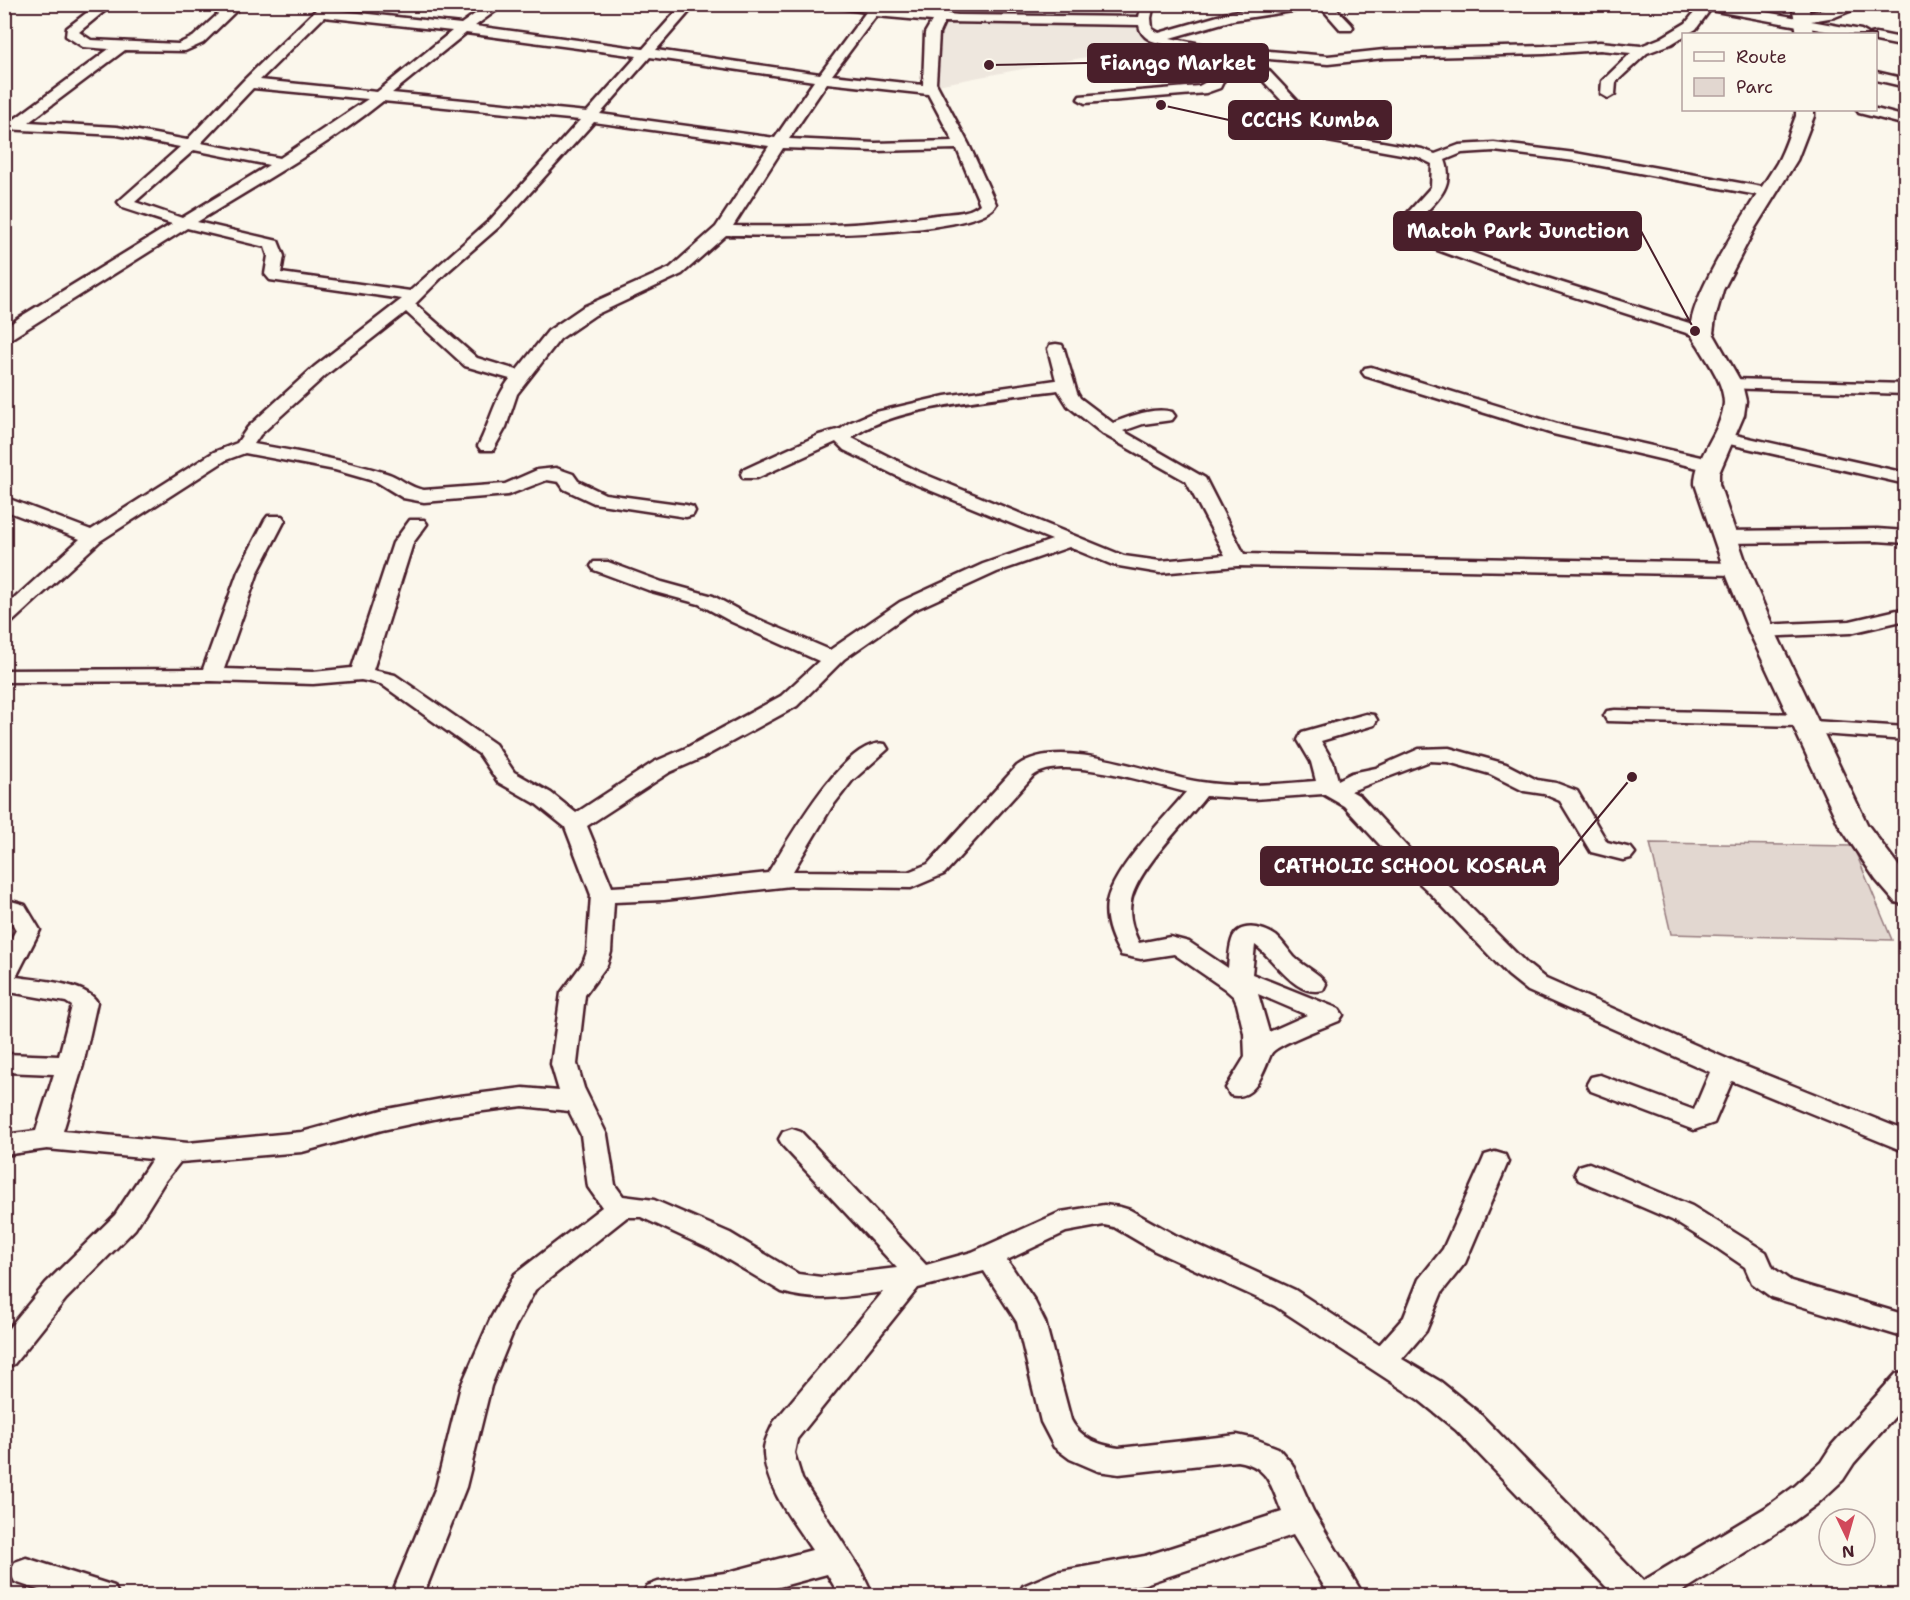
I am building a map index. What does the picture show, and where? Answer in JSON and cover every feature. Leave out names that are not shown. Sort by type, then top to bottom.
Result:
[{"type":"main road","points":[[1805,111],[1788,160],[1745,228],[1713,290],[1704,318],[1702,333],[1731,384],[1735,401],[1733,415],[1711,465],[1707,484],[1724,537],[1762,631],[1853,825],[1896,874],[1905,895]]},
{"type":"street","points":[[107,4],[72,31],[73,36],[88,44],[171,49],[189,45],[198,40],[237,4]]},
{"type":"street","points":[[4,338],[26,321],[282,163],[382,95],[462,30],[499,4]]},
{"type":"street","points":[[4,619],[93,537],[211,461],[243,447],[254,431],[320,371],[410,300],[496,222],[690,4]]},
{"type":"street","points":[[840,4],[939,17],[1145,21]]},
{"type":"street","points":[[722,230],[802,232],[846,230],[931,221],[984,210],[988,204],[962,145],[929,83],[932,33],[947,4]]},
{"type":"street","points":[[1148,4],[1146,30],[1156,38],[1192,47],[1245,53],[1337,60],[1384,54],[1544,50],[1600,46],[1642,50]]},
{"type":"street","points":[[1156,38],[1232,16],[1313,4]]},
{"type":"street","points":[[1325,4],[1346,27]]},
{"type":"street","points":[[1803,20],[1861,4]]},
{"type":"street","points":[[1608,94],[1610,81],[1642,50],[1666,41],[1690,26],[1704,5],[1803,20],[1857,33]]},
{"type":"street","points":[[487,446],[497,427],[508,393],[519,376],[554,335],[571,321],[676,271],[722,230],[777,143],[876,8]]},
{"type":"street","points":[[519,376],[471,362],[410,300],[276,277],[273,274],[276,256],[272,244],[183,223],[128,205],[126,200],[190,146],[249,84],[326,9],[462,30],[648,53],[822,80],[932,90]]},
{"type":"street","points":[[1877,37],[1905,43]]},
{"type":"street","points":[[10,126],[121,46]]},
{"type":"street","points":[[1085,99],[1201,90],[1215,85],[1217,80],[1211,69],[1192,47]]},
{"type":"street","points":[[1245,53],[1306,119],[1322,133],[1333,138],[1422,153],[1436,159],[1442,172],[1442,183],[1438,192],[1412,217],[1414,229],[1420,236],[1435,244],[1500,268],[1702,333]]},
{"type":"street","points":[[1877,76],[1905,83]]},
{"type":"street","points":[[249,84],[382,95],[590,117],[777,143],[875,147],[962,145]]},
{"type":"street","points":[[1868,111],[1905,121]]},
{"type":"street","points":[[10,126],[117,131],[282,163]]},
{"type":"street","points":[[1436,159],[1459,149],[1494,147],[1575,157],[1768,192]]},
{"type":"street","points":[[1056,349],[1065,384],[1074,402],[1109,429],[1198,482],[1236,560]]},
{"type":"street","points":[[1371,372],[1559,430],[1711,465]]},
{"type":"street","points":[[750,474],[825,439],[844,434],[862,423],[898,411],[1065,384]]},
{"type":"street","points":[[1731,384],[1905,389]]},
{"type":"street","points":[[1109,429],[1140,419],[1166,416]]},
{"type":"street","points":[[844,434],[844,442],[850,446],[912,476],[1120,561],[1160,567],[1236,560],[1736,568]]},
{"type":"street","points":[[1722,437],[1905,479]]},
{"type":"street","points":[[243,447],[337,465],[384,478],[410,494],[424,496],[508,489],[544,474],[556,474],[601,498],[686,511]]},
{"type":"street","points":[[4,503],[93,537]]},
{"type":"street","points":[[211,675],[248,572],[275,520]]},
{"type":"street","points":[[361,675],[403,543],[417,524]]},
{"type":"street","points":[[1724,537],[1877,535],[1905,537]]},
{"type":"street","points":[[575,824],[662,766],[694,753],[789,700],[832,659],[919,600],[1011,560],[1068,541]]},
{"type":"street","points":[[601,566],[648,584],[706,600],[739,618],[832,659]]},
{"type":"street","points":[[1762,631],[1850,627],[1905,614]]},
{"type":"street","points":[[4,676],[211,675],[314,678],[361,675],[388,679],[487,749],[506,777],[543,798],[575,824],[603,895],[599,952],[595,965],[573,993],[564,1064],[577,1102],[594,1136],[602,1187],[618,1206],[644,1207],[720,1241],[792,1284],[821,1288],[908,1279],[990,1257],[1061,1222],[1104,1215],[1120,1217],[1165,1243],[1285,1298],[1430,1391],[1467,1421],[1636,1596]]},
{"type":"street","points":[[1616,716],[1805,723],[1905,734]]},
{"type":"street","points":[[1366,720],[1310,737],[1309,740],[1327,773],[1331,789],[1352,801],[1400,853],[1436,885],[1516,969],[1537,985],[1725,1068],[1905,1142]]},
{"type":"street","points":[[776,879],[822,805],[844,776],[877,749]]},
{"type":"street","points":[[603,895],[664,892],[776,879],[911,880],[936,869],[1025,771],[1033,765],[1047,762],[1084,762],[1200,789],[1254,792],[1331,789],[1360,778],[1383,773],[1427,754],[1449,755],[1498,769],[1532,786],[1548,788],[1569,796],[1599,847],[1623,853]]},
{"type":"street","points":[[1200,789],[1130,878],[1119,899],[1119,911],[1126,943],[1130,949],[1142,951],[1169,945],[1181,947],[1194,953],[1211,969],[1330,1015],[1266,1043],[1258,1052]]},
{"type":"street","points":[[4,908],[17,911],[28,930],[4,976]]},
{"type":"street","points":[[1232,977],[1244,939],[1248,935],[1258,935],[1280,952],[1287,964],[1307,976],[1314,984]]},
{"type":"street","points":[[1232,977],[1244,992],[1252,1009],[1258,1052],[1258,1058],[1239,1088]]},
{"type":"street","points":[[4,984],[72,995],[85,1002],[70,1065],[47,1139]]},
{"type":"street","points":[[4,1063],[70,1065]]},
{"type":"street","points":[[1600,1084],[1694,1120],[1705,1116],[1725,1068]]},
{"type":"street","points":[[4,1145],[47,1139],[172,1153],[302,1142],[382,1120],[452,1106],[523,1097],[577,1102]]},
{"type":"street","points":[[792,1139],[912,1263],[914,1274],[792,1422],[780,1443],[778,1454],[791,1488],[857,1596]]},
{"type":"street","points":[[4,1356],[56,1291],[125,1222],[155,1174],[172,1153]]},
{"type":"street","points":[[1382,1361],[1416,1323],[1430,1287],[1455,1255],[1495,1162]]},
{"type":"street","points":[[1589,1173],[1682,1213],[1727,1240],[1756,1260],[1762,1275],[1781,1289],[1905,1327]]},
{"type":"street","points":[[407,1596],[451,1487],[476,1386],[501,1326],[520,1290],[530,1277],[617,1212],[618,1206]]},
{"type":"street","points":[[990,1257],[1031,1322],[1056,1422],[1065,1438],[1081,1450],[1098,1458],[1119,1461],[1237,1448],[1255,1451],[1268,1458],[1280,1470],[1301,1519],[1348,1596]]},
{"type":"street","points":[[1646,1596],[1776,1517],[1806,1495],[1832,1471],[1842,1454],[1905,1383]]},
{"type":"street","points":[[1034,1596],[1056,1586],[1146,1570],[1301,1519]]},
{"type":"street","points":[[658,1596],[725,1587],[834,1558]]},
{"type":"street","points":[[26,1572],[103,1596]]},
{"type":"shaded area","points":[[953,5],[1140,5],[1137,29],[1141,36],[1156,44],[932,86],[935,36]]},
{"type":"green space","points":[[1650,843],[1853,846],[1892,940],[1671,934]]},
{"type":"place","name":"Fiango Market","points":[[989,65]]},
{"type":"place","name":"CCCHS Kumba","points":[[1161,105]]},
{"type":"place","name":"Matoh Park Junction","points":[[1695,331]]},
{"type":"place","name":"CATHOLIC SCHOOL KOSALA","points":[[1632,777]]}]
